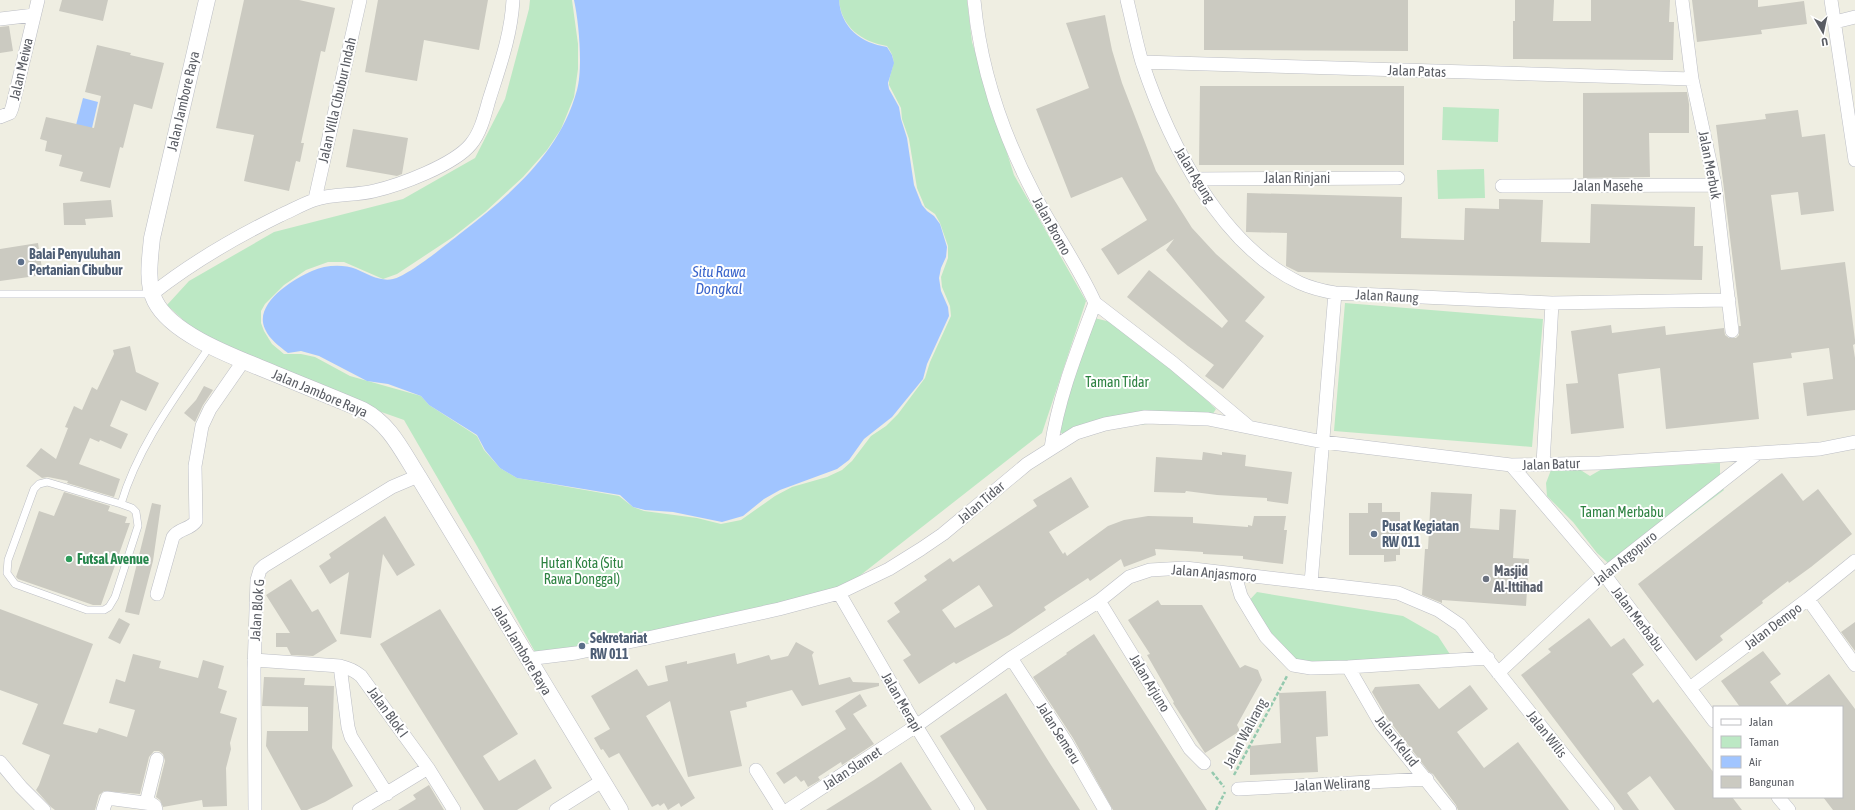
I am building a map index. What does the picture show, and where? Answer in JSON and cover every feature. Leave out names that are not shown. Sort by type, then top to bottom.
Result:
[{"type":"street","name":"Jalan Meiwa","points":[[0,117],[10,113],[12,108],[38,0]]},
{"type":"street","name":"Jalan Jambore Raya","points":[[207,0],[152,238],[149,271],[152,294],[162,312],[168,318],[210,346],[363,410],[376,418],[392,434],[527,659],[620,810]]},
{"type":"street","name":"Jalan Villa Cibubur Indah","points":[[315,199],[360,0]]},
{"type":"street","points":[[152,294],[195,264],[238,238],[315,199],[372,192],[394,186],[445,163],[470,145],[482,121],[508,41],[513,0]]},
{"type":"street","name":"Jalan Bromo","points":[[974,0],[981,48],[1007,134],[1034,194],[1095,303]]},
{"type":"street","name":"Jalan Agung","points":[[1127,0],[1142,62],[1166,124],[1195,179],[1232,231],[1265,261],[1302,284],[1335,293]]},
{"type":"street","name":"Jalan Merbuk","points":[[1682,0],[1692,79],[1715,185],[1732,331]]},
{"type":"street","points":[[1831,0],[1855,160]]},
{"type":"street","name":"Jalan Meiwa","points":[[0,19],[34,15]]},
{"type":"street","points":[[1834,22],[1855,18]]},
{"type":"street","name":"Jalan Patas","points":[[1142,62],[1692,79]]},
{"type":"street","name":"Jalan Rinjani","points":[[1195,179],[1398,178]]},
{"type":"street","name":"Jalan Masehe","points":[[1502,186],[1715,185]]},
{"type":"street","name":"Jalan Raung","points":[[1311,583],[1335,293],[1552,303],[1729,300]]},
{"type":"street","points":[[1051,448],[1054,424],[1069,373],[1095,303],[1173,363],[1248,426]]},
{"type":"street","points":[[1543,464],[1552,303]]},
{"type":"street","points":[[157,594],[173,537],[179,531],[193,525],[196,521],[195,466],[202,426],[210,409],[247,361]]},
{"type":"street","name":"Jalan Tidar","points":[[527,659],[576,653],[636,641],[753,615],[839,593],[889,569],[921,549],[943,534],[1027,464],[1076,433],[1104,424],[1145,417],[1208,419],[1248,426]]},
{"type":"street","name":"Jalan Batur","points":[[1248,426],[1323,442],[1511,466],[1600,463],[1820,449],[1855,442]]},
{"type":"street","name":"Jalan Argopuro","points":[[1498,672],[1604,574],[1759,452]]},
{"type":"street","name":"Jalan Merbabu","points":[[1511,466],[1604,574],[1713,719]]},
{"type":"street","name":"Jalan Blok G","points":[[255,810],[254,660],[257,580],[260,570],[392,487],[418,476]]},
{"type":"street","name":"Jalan Dempo","points":[[1690,688],[1808,599],[1855,561]]},
{"type":"street","name":"Jalan Anjasmoro","points":[[916,726],[1011,658],[1099,601],[1129,577],[1150,570],[1185,568],[1235,575],[1343,585],[1398,593],[1438,610],[1460,625],[1488,658]]},
{"type":"street","points":[[1235,575],[1241,596],[1266,637],[1293,665],[1311,668],[1348,667],[1488,658]]},
{"type":"street","name":"Jalan Merapi","points":[[839,593],[916,726],[968,810]]},
{"type":"street","points":[[1808,599],[1855,665]]},
{"type":"street","name":"Jalan Arjuno","points":[[1099,601],[1190,749],[1204,763]]},
{"type":"street","name":"Jalan Semeru","points":[[1011,658],[1062,736],[1105,810]]},
{"type":"street","name":"Jalan Wilis","points":[[1488,658],[1608,810]]},
{"type":"street","name":"Jalan Blok I","points":[[254,660],[340,666],[349,668],[361,676],[428,768],[454,810]]},
{"type":"street","name":"Jalan Blok I","points":[[340,666],[348,727],[351,737],[387,794]]},
{"type":"street","name":"Jalan Kelud","points":[[1348,667],[1381,724],[1427,779],[1450,810]]},
{"type":"street","name":"Jalan Slamet","points":[[788,810],[916,726]]},
{"type":"street","points":[[103,810],[107,798],[151,807],[157,759]]},
{"type":"street","points":[[0,762],[21,787],[44,810]]},
{"type":"street","points":[[359,810],[428,768]]},
{"type":"street","points":[[756,770],[781,810]]},
{"type":"street","name":"Jalan Welirang","points":[[1231,787],[1427,779]]},
{"type":"street","points":[[556,810],[602,781]]},
{"type":"street","points":[[1779,798],[1789,810]]},
{"type":"lane","points":[[0,294],[152,294]]},
{"type":"lane","points":[[121,504],[128,480],[140,454],[210,346]]},
{"type":"lane","points":[[47,482],[121,504],[132,508],[136,512],[138,526],[115,598],[104,610],[87,610],[15,584],[10,579],[7,573],[8,560],[34,489],[40,484],[47,482]]},
{"type":"path","name":"Jalan Walirang","points":[[1234,775],[1293,665]]},
{"type":"path","points":[[1204,763],[1231,787]]},
{"type":"path","name":"Jalan Walirang","points":[[1216,810],[1231,787]]},
{"type":"green space","name":"Hutan Kota (Situ Rawa Donggal)","points":[[530,0],[572,0],[578,44],[578,69],[574,97],[561,129],[547,150],[523,177],[485,212],[453,237],[397,274],[383,279],[344,262],[328,262],[306,270],[284,285],[265,304],[261,311],[261,323],[272,344],[284,354],[301,354],[315,357],[350,376],[421,396],[429,405],[477,436],[484,450],[500,468],[517,478],[619,496],[633,507],[644,511],[697,518],[721,524],[741,520],[775,496],[792,487],[827,477],[842,470],[852,461],[871,436],[886,426],[898,414],[925,378],[930,362],[951,316],[950,306],[942,287],[941,277],[948,258],[948,246],[940,223],[935,214],[925,207],[917,188],[909,139],[902,119],[901,108],[889,85],[889,79],[893,66],[893,57],[887,46],[869,41],[854,32],[844,18],[839,0],[967,0],[972,42],[1014,175],[1086,301],[1042,433],[839,592],[619,649],[535,652],[477,546],[404,420],[288,379],[193,329],[167,305],[189,281],[274,232],[403,199],[475,158],[505,99],[529,9]]},
{"type":"green space","points":[[1443,107],[1499,109],[1498,142],[1442,140]]},
{"type":"green space","points":[[1484,169],[1485,198],[1438,199],[1437,170]]},
{"type":"green space","points":[[1345,303],[1543,319],[1532,447],[1334,431]]},
{"type":"green space","name":"Taman Tidar","points":[[1094,318],[1111,322],[1182,377],[1216,409],[1209,420],[1088,428],[1065,436],[1059,431],[1071,378]]},
{"type":"green space","name":"Taman Merbabu","points":[[1720,463],[1720,485],[1724,490],[1617,571],[1597,553],[1573,522],[1547,496],[1546,483],[1551,470],[1579,469],[1590,476],[1602,469]]},
{"type":"green space","points":[[1257,592],[1403,616],[1438,636],[1455,662],[1292,670],[1244,606]]},
{"type":"water","name":"Situ Rawa Dongkal","points":[[574,0],[839,0],[844,19],[848,26],[861,38],[887,47],[892,55],[894,63],[888,83],[889,89],[899,107],[907,138],[914,185],[922,205],[940,224],[947,247],[946,257],[941,268],[939,278],[941,291],[948,307],[949,316],[927,364],[923,379],[892,417],[864,439],[849,460],[837,469],[780,490],[764,499],[743,516],[722,522],[673,512],[645,510],[633,507],[620,495],[517,478],[500,468],[485,450],[477,435],[429,405],[421,396],[388,384],[367,381],[319,356],[301,351],[288,353],[272,340],[265,329],[263,320],[265,311],[270,302],[286,286],[295,280],[317,269],[334,266],[351,267],[374,277],[388,280],[400,277],[427,259],[479,219],[515,188],[531,171],[559,134],[569,113],[577,90],[580,70],[580,45]]},
{"type":"water","points":[[83,98],[98,102],[92,128],[75,129]]},
{"type":"building","points":[[62,0],[108,0],[103,21],[59,11]]},
{"type":"building","points":[[244,0],[299,0],[335,8],[325,52],[321,51],[301,143],[304,143],[300,162],[296,161],[289,191],[244,181],[254,135],[216,128]]},
{"type":"building","points":[[378,0],[488,0],[479,50],[424,40],[417,81],[365,72]]},
{"type":"building","points":[[1204,0],[1408,0],[1408,51],[1204,50]]},
{"type":"building","points":[[1515,0],[1554,0],[1553,21],[1591,21],[1591,0],[1670,0],[1669,22],[1674,22],[1673,60],[1513,59],[1513,21],[1515,21]]},
{"type":"building","points":[[1692,0],[1758,0],[1758,7],[1804,1],[1807,24],[1761,30],[1762,34],[1697,42]]},
{"type":"building","points":[[1105,15],[1112,50],[1122,83],[1156,171],[1192,228],[1216,254],[1265,297],[1245,321],[1264,336],[1223,389],[1205,376],[1214,365],[1127,297],[1149,270],[1222,328],[1228,321],[1166,250],[1174,239],[1118,275],[1101,249],[1147,220],[1122,177],[1071,198],[1036,109],[1089,88],[1066,23]]},
{"type":"building","points":[[9,26],[13,51],[0,53],[0,27]]},
{"type":"building","points":[[97,45],[164,63],[152,109],[134,104],[123,148],[120,147],[110,188],[80,181],[83,172],[59,166],[62,155],[45,151],[47,141],[40,139],[46,117],[94,128],[101,96],[85,92]]},
{"type":"building","points":[[1200,86],[1404,86],[1404,165],[1199,165]]},
{"type":"building","points":[[1687,92],[1689,104],[1689,133],[1649,133],[1650,177],[1583,178],[1583,93]]},
{"type":"building","points":[[1798,110],[1802,137],[1825,134],[1834,211],[1801,215],[1798,192],[1771,195],[1781,270],[1845,262],[1855,340],[1855,344],[1853,345],[1855,358],[1855,410],[1807,416],[1803,383],[1833,379],[1829,348],[1791,353],[1792,358],[1753,363],[1759,419],[1666,429],[1660,368],[1618,374],[1624,428],[1571,434],[1566,384],[1578,383],[1571,331],[1611,325],[1612,333],[1665,326],[1666,335],[1724,328],[1725,335],[1729,338],[1736,338],[1739,335],[1739,326],[1741,326],[1716,125],[1766,119],[1765,114]]},
{"type":"building","points":[[353,129],[408,138],[402,174],[397,176],[346,167]]},
{"type":"building","points":[[1247,193],[1402,197],[1401,238],[1464,240],[1465,208],[1499,209],[1499,199],[1543,200],[1541,242],[1590,243],[1591,204],[1695,207],[1694,246],[1703,246],[1702,280],[1298,272],[1286,266],[1287,233],[1246,232]]},
{"type":"building","points":[[111,200],[113,217],[85,219],[86,225],[64,225],[63,203]]},
{"type":"building","name":"Balai Penyuluhan Pertanian Cibubur","points":[[38,243],[43,275],[0,281],[0,249]]},
{"type":"building","points":[[130,346],[136,372],[159,383],[146,411],[121,400],[110,426],[128,434],[121,449],[100,440],[99,442],[90,438],[79,464],[120,479],[114,497],[67,483],[68,481],[48,477],[42,478],[26,466],[41,448],[56,459],[68,428],[65,427],[74,406],[82,410],[92,387],[97,390],[114,354],[113,350]]},
{"type":"building","points":[[204,386],[213,390],[203,405],[195,422],[184,413],[196,400]]},
{"type":"building","points":[[1203,452],[1222,455],[1222,452],[1246,455],[1245,466],[1292,472],[1288,504],[1267,501],[1267,498],[1217,495],[1186,491],[1185,493],[1154,492],[1156,457],[1202,460]]},
{"type":"building","points":[[1782,473],[1803,501],[1818,489],[1852,534],[1811,567],[1789,583],[1788,581],[1762,601],[1763,603],[1720,636],[1723,640],[1696,661],[1638,584]]},
{"type":"building","points":[[1071,477],[1089,507],[1049,532],[1063,554],[1065,552],[1067,556],[1108,526],[1124,520],[1148,516],[1193,517],[1193,523],[1248,527],[1248,525],[1252,526],[1254,516],[1286,516],[1284,530],[1287,530],[1283,564],[1243,559],[1243,556],[1155,549],[1156,555],[1124,567],[1121,559],[1090,581],[1088,578],[1044,607],[1046,610],[1009,635],[956,664],[954,662],[919,684],[903,660],[911,655],[887,621],[900,612],[894,603],[927,580],[924,576],[950,558],[953,562],[1037,506],[1033,500]],"holes":[[[979,585],[993,606],[955,628],[942,610]]]},
{"type":"building","name":"Futsal Avenue","points":[[64,492],[110,506],[108,511],[127,517],[125,523],[130,523],[101,605],[93,605],[16,577],[39,511],[54,516]]},
{"type":"building","points":[[1431,492],[1472,494],[1470,528],[1499,530],[1500,509],[1516,510],[1513,558],[1529,559],[1526,606],[1442,600],[1442,603],[1422,595],[1425,549],[1428,549]]},
{"type":"building","points":[[152,503],[161,505],[153,561],[139,615],[125,612]]},
{"type":"building","name":"Pusat Kegiatan RW 011","points":[[1368,503],[1382,503],[1382,512],[1400,512],[1400,555],[1396,555],[1396,561],[1384,562],[1384,555],[1349,555],[1349,513],[1368,513]]},
{"type":"building","points":[[385,516],[415,565],[397,576],[383,554],[371,638],[340,634],[349,572],[330,584],[319,566],[331,558],[329,554]]},
{"type":"building","points":[[291,579],[312,612],[318,609],[337,641],[313,656],[291,655],[287,647],[276,647],[276,633],[290,633],[266,595]]},
{"type":"building","points":[[1158,600],[1161,605],[1202,605],[1240,668],[1245,665],[1258,670],[1262,680],[1237,725],[1240,731],[1205,753],[1173,703],[1174,702],[1147,655],[1150,654],[1128,620]]},
{"type":"building","points":[[0,609],[93,644],[63,724],[97,733],[99,728],[127,737],[135,710],[109,703],[116,679],[125,682],[133,654],[161,661],[159,668],[198,678],[203,660],[224,666],[218,688],[227,691],[220,713],[237,718],[230,743],[231,749],[226,768],[227,806],[203,807],[202,800],[163,807],[160,800],[156,797],[165,761],[163,754],[159,751],[154,751],[149,757],[140,794],[104,791],[99,795],[95,810],[55,810],[51,807],[36,790],[50,755],[22,744],[38,704],[0,690]]},
{"type":"building","points":[[440,609],[518,734],[483,756],[499,781],[535,759],[552,788],[517,810],[484,810],[380,644]]},
{"type":"building","points":[[119,618],[130,624],[120,644],[108,638]]},
{"type":"building","points":[[1589,618],[1611,647],[1624,638],[1644,665],[1632,674],[1653,703],[1658,699],[1713,772],[1713,798],[1733,798],[1742,810],[1675,810],[1650,776],[1627,793],[1639,810],[1623,810],[1521,675],[1551,652],[1548,649]]},
{"type":"building","points":[[1855,622],[1855,651],[1841,632]]},
{"type":"building","points":[[1094,634],[1207,810],[1113,810],[1073,738],[1033,677]]},
{"type":"building","points":[[796,642],[814,652],[812,655],[819,685],[850,677],[853,682],[879,683],[879,686],[802,706],[792,690],[746,702],[747,707],[730,711],[742,766],[688,777],[670,701],[646,716],[695,798],[681,807],[679,803],[668,810],[664,803],[660,806],[658,804],[652,807],[619,753],[609,758],[603,749],[601,750],[594,738],[610,729],[591,696],[637,669],[648,686],[668,681],[665,666],[687,661],[687,664],[735,653],[737,664],[769,655],[771,660],[788,656]]},
{"type":"building","points":[[1763,651],[1781,674],[1770,682],[1787,705],[1829,674],[1855,709],[1855,810],[1833,810],[1824,798],[1843,798],[1843,706],[1739,706],[1721,681]]},
{"type":"building","points":[[264,677],[305,678],[304,685],[334,686],[332,748],[353,786],[325,802],[307,810],[301,810],[266,746],[267,731],[308,731],[308,707],[262,706]]},
{"type":"building","points":[[1419,684],[1439,709],[1470,685],[1488,709],[1457,732],[1484,768],[1518,742],[1569,810],[1458,810],[1456,805],[1433,774],[1429,772],[1388,719],[1372,692],[1375,687]]},
{"type":"building","points":[[1326,691],[1328,736],[1316,737],[1318,772],[1250,775],[1250,746],[1281,743],[1279,693]]},
{"type":"building","points":[[1006,693],[1080,810],[987,810],[940,736]]},
{"type":"building","points":[[860,694],[867,706],[853,714],[874,744],[842,765],[841,762],[818,777],[820,780],[808,787],[804,780],[801,782],[796,776],[784,784],[776,773],[846,729],[835,711]]},
{"type":"building","points":[[901,762],[932,810],[826,810],[874,780]]},
{"type":"building","points":[[429,785],[444,810],[398,810],[416,799],[413,795]]},
{"type":"place","name":"Balai Penyuluhan Pertanian Cibubur","points":[[21,262]]},
{"type":"place","name":"Pusat Kegiatan RW 011","points":[[1374,534]]},
{"type":"place","name":"Futsal Avenue","points":[[69,559]]},
{"type":"place","name":"Masjid Al-Ittihad","points":[[1486,579]]},
{"type":"place","name":"Sekretariat RW 011","points":[[582,646]]}]
